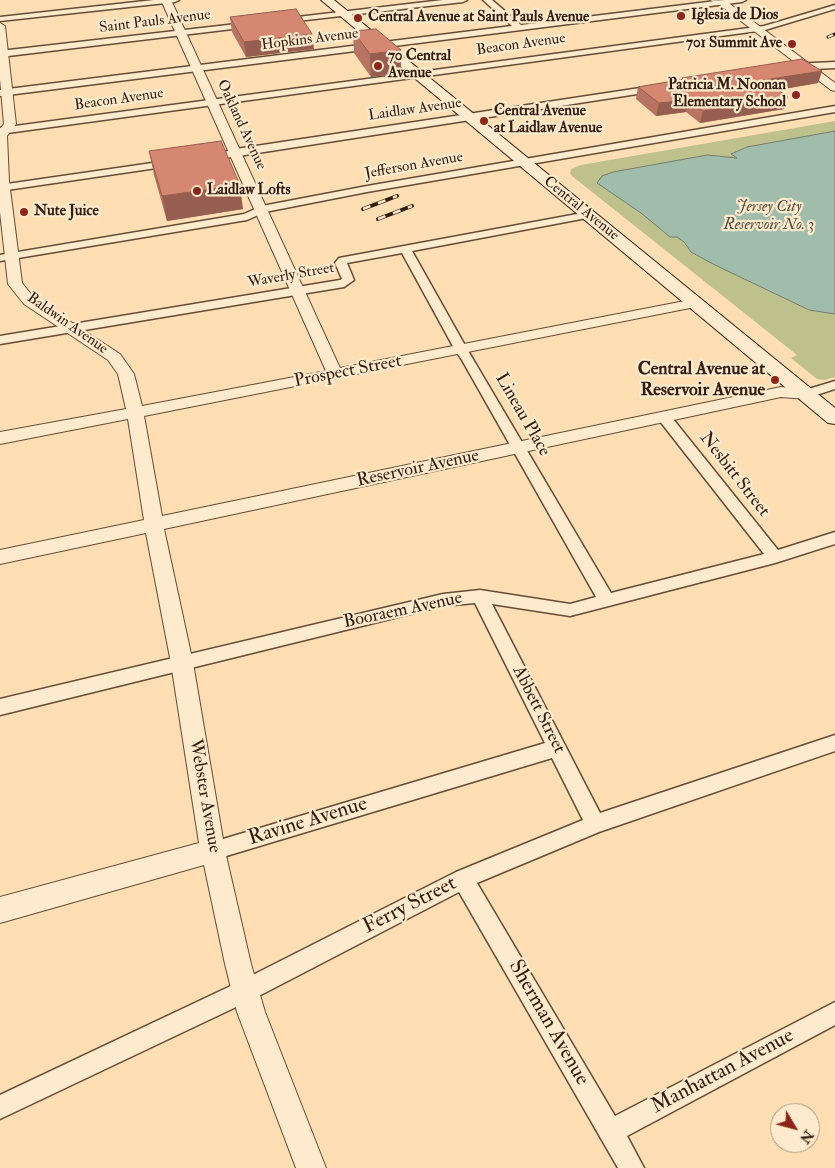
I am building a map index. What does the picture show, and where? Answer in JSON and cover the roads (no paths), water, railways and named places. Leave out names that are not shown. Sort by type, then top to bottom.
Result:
[{"type":"main road","name":"Central Avenue","points":[[327,0],[835,418]]},
{"type":"street","points":[[0,19],[169,0]]},
{"type":"street","name":"Oakland Avenue","points":[[169,0],[180,32],[211,102],[262,209],[297,292],[335,374]]},
{"type":"street","name":"Saint Pauls Avenue","points":[[2,53],[463,0]]},
{"type":"street","points":[[487,0],[519,28]]},
{"type":"street","name":"Hopkins Avenue","points":[[4,93],[742,0]]},
{"type":"street","points":[[719,2],[835,88]]},
{"type":"street","name":"Beacon Avenue","points":[[3,131],[757,29],[835,7]]},
{"type":"street","name":"Baldwin Avenue","points":[[0,26],[4,93],[10,124],[1,136],[6,257],[15,284],[30,301],[114,357],[126,374],[135,413]]},
{"type":"street","points":[[782,69],[835,65]]},
{"type":"street","name":"Laidlaw Avenue","points":[[212,157],[668,86]]},
{"type":"street","name":"Jefferson Avenue","points":[[6,257],[247,217],[262,209],[522,162],[835,109]]},
{"type":"street","points":[[2,188],[182,162]]},
{"type":"street","name":"Waverly Street","points":[[0,340],[344,283],[348,280],[341,263],[343,260],[588,215]]},
{"type":"street","name":"Lineau Place","points":[[405,248],[461,350],[468,359],[607,601]]},
{"type":"street","name":"Prospect Street","points":[[0,438],[461,350],[695,302]]},
{"type":"street","name":"Reservoir Avenue","points":[[0,557],[154,526],[664,416],[781,392],[807,394],[835,385]]},
{"type":"street","name":"Webster Avenue","points":[[135,413],[154,526],[182,663],[213,851],[245,991],[311,1168]]},
{"type":"street","name":"Nesbitt Street","points":[[664,416],[775,556]]},
{"type":"street","name":"Booraem Avenue","points":[[0,707],[443,600],[480,596],[570,610],[775,556],[835,538]]},
{"type":"street","name":"Abbett Street","points":[[480,596],[595,824]]},
{"type":"street","name":"Ferry Street","points":[[0,1106],[245,991],[463,879],[595,824],[835,742]]},
{"type":"street","name":"Ravine Avenue","points":[[0,910],[213,851],[557,748]]},
{"type":"street","name":"Sherman Avenue","points":[[463,879],[632,1168]]},
{"type":"street","name":"Manhattan Avenue","points":[[611,1131],[835,1013]]},
{"type":"water","name":"Jersey City Reservoir No. 3","points":[[835,131],[835,314],[809,310],[691,252],[684,242],[677,237],[670,237],[641,213],[597,183],[602,176],[613,172],[707,155],[737,158],[731,154],[747,147]]},
{"type":"railway","points":[[828,37],[835,34]]},
{"type":"railway","points":[[363,209],[397,196]]},
{"type":"railway","points":[[378,219],[412,206]]},
{"type":"place","name":"Iglesia de Dios","points":[[681,16]]},
{"type":"place","name":"Central Avenue at Saint Pauls Avenue","points":[[358,18]]},
{"type":"place","name":"701 Summit Ave","points":[[792,44]]},
{"type":"place","name":"70 Central Avenue","points":[[378,66]]},
{"type":"place","name":"Patricia M. Noonan Elementary School","points":[[796,95]]},
{"type":"place","name":"Central Avenue at Laidlaw Avenue","points":[[484,121]]},
{"type":"place","name":"Laidlaw Lofts","points":[[197,191]]},
{"type":"place","name":"Nute Juice","points":[[24,212]]},
{"type":"place","name":"Central Avenue at Reservoir Avenue","points":[[775,380]]}]
